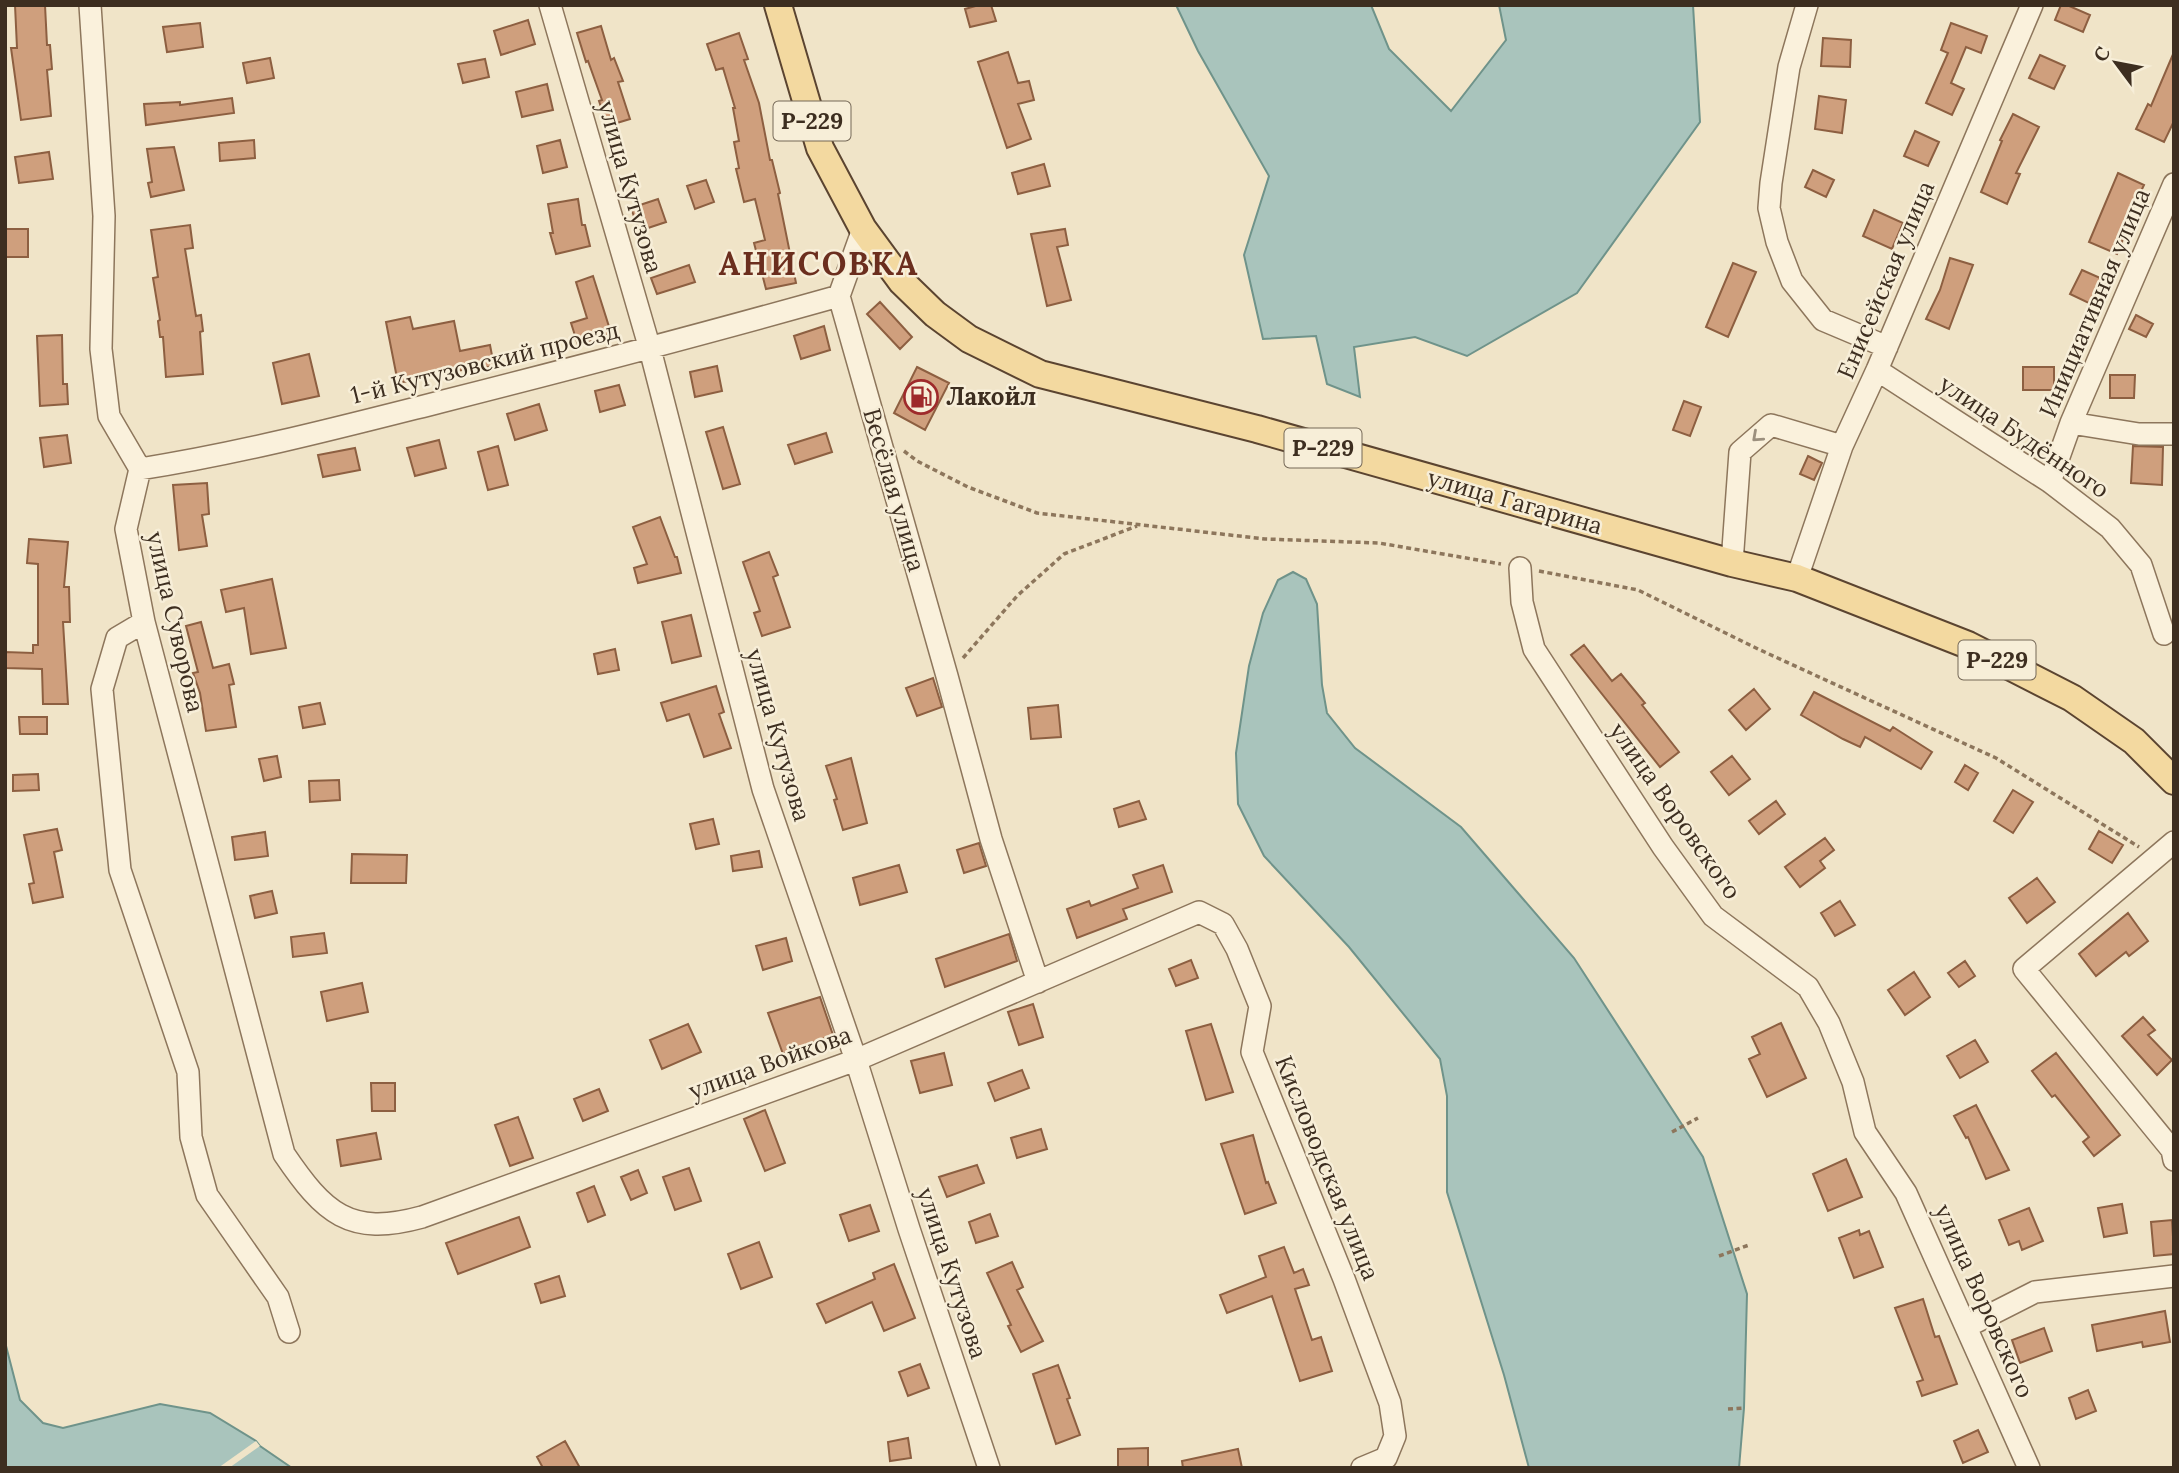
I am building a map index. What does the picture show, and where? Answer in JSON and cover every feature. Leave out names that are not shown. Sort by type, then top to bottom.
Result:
[{"type":"main road","name":"Р-229","points":[[778,5],[820,148],[863,229]]},
{"type":"main road","name":"улица Гагарина","points":[[863,229],[902,282],[935,314],[969,339],[1040,374],[1257,429],[1797,578],[1968,645],[2072,698],[2134,741],[2174,781]]},
{"type":"street","points":[[90,5],[103,216],[101,349],[109,416],[141,469]]},
{"type":"street","name":"улица Кутузова","points":[[550,5],[650,349],[763,789],[856,1060],[989,1468]]},
{"type":"street","points":[[1807,5],[1789,67],[1771,183],[1769,208],[1774,230],[1792,281],[1824,320],[1887,347]]},
{"type":"street","name":"Енисейская улица","points":[[1797,578],[1842,446],[1887,347],[2032,5]]},
{"type":"street","name":"Инициативная улица","points":[[2050,481],[2071,422],[2174,184]]},
{"type":"street","points":[[839,296],[863,229]]},
{"type":"street","name":"1-й Кутузовский проезд","points":[[141,469],[213,458],[650,349],[839,296]]},
{"type":"street","name":"Весёлая улица","points":[[839,296],[991,839],[1038,982]]},
{"type":"street","name":"улица Будённого","points":[[1877,370],[2050,481],[2110,528],[2141,565],[2164,634]]},
{"type":"street","points":[[2071,422],[2139,434],[2174,434]]},
{"type":"street","points":[[1732,562],[1740,452],[1771,425],[1842,446]]},
{"type":"street","name":"улица Суворова","points":[[141,469],[126,529],[144,622],[284,1154],[306,1186],[330,1209],[347,1220]]},
{"type":"street","name":"улица Воровского","points":[[1520,568],[1522,602],[1534,649],[1663,847],[1713,916],[1808,986],[1829,1023],[1853,1082],[1865,1132],[1906,1193],[1968,1326],[2029,1468]]},
{"type":"street","points":[[144,622],[117,638],[102,689],[120,870],[188,1072],[191,1137],[207,1195],[278,1297],[289,1332]]},
{"type":"street","points":[[2174,842],[2024,969],[2172,1150],[2174,1160]]},
{"type":"street","name":"улица Войкова","points":[[347,1220],[372,1226],[394,1225],[422,1217],[856,1060],[1199,912]]},
{"type":"street","name":"Кисловодская улица","points":[[1199,912],[1223,923],[1237,949],[1260,1006],[1252,1052],[1344,1279],[1390,1403],[1395,1436],[1386,1458],[1362,1468]]},
{"type":"street","points":[[1968,1326],[2035,1292],[2174,1276]]},
{"type":"path","points":[[877,430],[928,467],[968,487],[1037,513],[1265,539],[1379,543],[1638,590],[1758,649],[1996,758],[2156,857]]},
{"type":"path","points":[[947,676],[1017,596],[1064,554],[1139,525]]},
{"type":"path","points":[[1672,1132],[1698,1118]]},
{"type":"path","points":[[1718,1256],[1749,1245]]},
{"type":"path","points":[[1728,1409],[1744,1408]]},
{"type":"water","points":[[1176,5],[1371,5],[1389,49],[1451,111],[1506,40],[1499,5],[1693,5],[1700,122],[1577,293],[1467,356],[1415,337],[1354,347],[1360,397],[1327,384],[1316,336],[1263,339],[1244,255],[1269,176],[1198,51]]},
{"type":"water","points":[[1293,572],[1306,579],[1317,604],[1322,685],[1327,713],[1355,748],[1461,827],[1574,958],[1703,1157],[1747,1294],[1744,1408],[1739,1468],[1529,1468],[1504,1375],[1447,1192],[1447,1096],[1440,1059],[1349,947],[1264,856],[1238,804],[1236,753],[1249,666],[1263,613],[1278,580]]},
{"type":"water","points":[[5,1342],[20,1400],[43,1423],[63,1428],[160,1404],[210,1413],[256,1441],[292,1468],[5,1468]]},
{"type":"pier","points":[[256,1441],[260,1446],[229,1468],[218,1468]]},
{"type":"building","points":[[15,5],[45,5],[47,45],[50,45],[52,69],[47,70],[51,116],[21,120],[11,48],[17,48]]},
{"type":"building","points":[[991,5],[996,21],[970,27],[965,9]]},
{"type":"building","points":[[2061,5],[2090,15],[2083,32],[2055,20]]},
{"type":"building","points":[[528,20],[535,44],[501,55],[494,31]]},
{"type":"building","points":[[200,23],[203,47],[167,52],[163,27]]},
{"type":"building","points":[[1951,23],[1987,36],[1981,53],[1966,47],[1951,83],[1964,89],[1952,115],[1926,103],[1948,53],[1941,50]]},
{"type":"building","points":[[601,26],[611,60],[614,58],[623,81],[618,82],[630,119],[607,126],[599,101],[602,100],[577,33]]},
{"type":"building","points":[[739,33],[748,59],[744,60],[759,103],[770,160],[780,193],[778,194],[796,283],[766,289],[754,243],[765,240],[755,199],[744,202],[736,169],[739,168],[734,142],[739,141],[735,108],[723,68],[716,70],[707,44]]},
{"type":"building","points":[[1823,38],[1851,40],[1850,67],[1821,66]]},
{"type":"building","points":[[1008,52],[1018,83],[1029,81],[1034,100],[1018,104],[1031,139],[1007,148],[978,62]]},
{"type":"building","points":[[2174,52],[2174,121],[2164,142],[2136,129],[2148,104],[2151,106]]},
{"type":"building","points":[[2040,55],[2065,66],[2054,89],[2029,78]]},
{"type":"building","points":[[270,58],[274,78],[247,83],[243,63]]},
{"type":"building","points":[[485,59],[489,77],[463,83],[458,64]]},
{"type":"building","points":[[547,84],[553,110],[522,117],[516,92]]},
{"type":"building","points":[[1819,96],[1846,100],[1842,133],[1815,129]]},
{"type":"building","points":[[232,98],[234,113],[146,125],[144,104],[180,102],[180,105]]},
{"type":"building","points":[[2013,114],[2039,127],[2016,173],[2020,174],[2007,204],[1981,192],[2002,141],[2000,140]]},
{"type":"building","points":[[1915,131],[1939,142],[1928,166],[1904,156]]},
{"type":"building","points":[[254,140],[255,158],[220,161],[219,143]]},
{"type":"building","points":[[560,140],[567,167],[543,173],[537,146]]},
{"type":"building","points":[[174,147],[184,190],[151,197],[148,183],[152,182],[147,149]]},
{"type":"building","points":[[49,152],[53,179],[19,183],[15,157]]},
{"type":"building","points":[[1044,164],[1050,186],[1018,194],[1012,173]]},
{"type":"building","points":[[1813,170],[1834,180],[1826,197],[1805,187]]},
{"type":"building","points":[[2118,173],[2144,185],[2127,221],[2130,222],[2117,254],[2089,242]]},
{"type":"building","points":[[706,180],[714,202],[695,209],[687,186]]},
{"type":"building","points":[[578,199],[582,225],[585,225],[590,246],[556,254],[550,233],[553,233],[548,204]]},
{"type":"building","points":[[658,199],[666,222],[639,231],[631,208]]},
{"type":"building","points":[[1874,210],[1903,223],[1892,249],[1863,236]]},
{"type":"building","points":[[190,225],[193,248],[185,249],[196,316],[201,315],[203,374],[166,377],[163,337],[160,337],[153,278],[158,277],[151,230]]},
{"type":"building","points":[[5,229],[28,229],[28,257],[5,257]]},
{"type":"building","points":[[1065,229],[1068,245],[1057,247],[1071,300],[1047,306],[1031,234]]},
{"type":"building","points":[[1950,258],[1973,265],[1949,329],[1926,319],[1940,290]]},
{"type":"building","points":[[1733,263],[1756,272],[1728,337],[1706,327]]},
{"type":"building","points":[[689,265],[695,282],[657,294],[651,278]]},
{"type":"building","points":[[2082,270],[2107,281],[2095,306],[2070,294]]},
{"type":"building","points":[[593,276],[611,333],[578,345],[571,323],[587,318],[576,282]]},
{"type":"building","points":[[880,302],[912,337],[900,349],[867,314]]},
{"type":"building","points":[[2136,315],[2153,324],[2146,337],[2129,329]]},
{"type":"building","points":[[410,317],[413,329],[454,321],[460,351],[490,345],[494,366],[398,383],[386,322]]},
{"type":"building","points":[[824,326],[830,350],[801,359],[794,336]]},
{"type":"building","points":[[62,335],[63,384],[67,384],[68,404],[40,406],[37,336]]},
{"type":"building","points":[[309,354],[319,396],[282,404],[273,363]]},
{"type":"building","points":[[717,366],[722,391],[695,397],[690,372]]},
{"type":"building","points":[[917,367],[949,383],[925,430],[894,413]]},
{"type":"building","points":[[2023,367],[2054,367],[2054,390],[2023,390]]},
{"type":"building","points":[[2110,375],[2135,375],[2134,398],[2110,398]]},
{"type":"building","points":[[619,385],[625,405],[600,412],[595,391]]},
{"type":"building","points":[[1684,401],[1701,407],[1690,436],[1673,430]]},
{"type":"building","points":[[539,404],[547,430],[515,440],[507,414]]},
{"type":"building","points":[[723,427],[740,484],[723,489],[706,432]]},
{"type":"building","points":[[826,433],[832,452],[795,464],[788,445]]},
{"type":"building","points":[[67,435],[71,463],[44,467],[40,438]]},
{"type":"building","points":[[439,440],[446,468],[415,476],[407,448]]},
{"type":"building","points":[[498,446],[508,485],[488,490],[478,452]]},
{"type":"building","points":[[2133,446],[2163,447],[2162,485],[2131,483]]},
{"type":"building","points":[[355,448],[360,470],[323,477],[318,455]]},
{"type":"building","points":[[1808,456],[1822,463],[1814,480],[1800,474]]},
{"type":"building","points":[[207,483],[209,514],[202,515],[207,546],[179,550],[173,485]]},
{"type":"building","points":[[660,517],[681,573],[638,583],[634,568],[647,564],[633,527]]},
{"type":"building","points":[[29,539],[68,542],[64,587],[69,587],[70,622],[63,622],[68,704],[43,704],[42,669],[5,668],[5,652],[33,653],[33,645],[38,645],[38,564],[27,563]]},
{"type":"building","points":[[769,552],[778,575],[773,577],[790,627],[762,636],[754,613],[760,611],[743,562]]},
{"type":"building","points":[[272,579],[286,648],[251,654],[244,608],[226,612],[221,590]]},
{"type":"building","points":[[691,615],[701,656],[672,663],[662,622]]},
{"type":"building","points":[[201,622],[213,668],[229,664],[234,684],[229,685],[236,727],[206,731],[200,693],[193,673],[198,672],[186,626]]},
{"type":"building","points":[[1584,645],[1612,681],[1621,674],[1679,752],[1660,767],[1571,655]]},
{"type":"building","points":[[615,649],[619,670],[598,674],[594,654]]},
{"type":"building","points":[[933,678],[942,707],[917,716],[906,688]]},
{"type":"building","points":[[716,686],[724,712],[719,714],[731,748],[704,757],[689,714],[667,721],[661,703]]},
{"type":"building","points":[[1754,689],[1770,709],[1746,730],[1729,710]]},
{"type":"building","points":[[1814,692],[1890,731],[1893,727],[1932,752],[1921,769],[1865,737],[1860,747],[1843,739],[1801,715]]},
{"type":"building","points":[[320,703],[325,724],[303,728],[299,707]]},
{"type":"building","points":[[1058,705],[1061,737],[1031,739],[1028,708]]},
{"type":"building","points":[[19,717],[47,717],[47,734],[20,734]]},
{"type":"building","points":[[277,756],[281,777],[264,781],[259,759]]},
{"type":"building","points":[[1732,756],[1750,779],[1729,795],[1711,772]]},
{"type":"building","points":[[851,758],[867,823],[843,830],[834,800],[837,799],[826,766]]},
{"type":"building","points":[[1965,765],[1978,773],[1968,790],[1955,782]]},
{"type":"building","points":[[38,774],[39,790],[13,791],[13,775]]},
{"type":"building","points":[[339,780],[340,800],[310,802],[309,781]]},
{"type":"building","points":[[2013,790],[2033,802],[2013,833],[1994,821]]},
{"type":"building","points":[[1139,801],[1146,819],[1119,827],[1114,809]]},
{"type":"building","points":[[1776,801],[1785,814],[1759,834],[1749,821]]},
{"type":"building","points":[[713,819],[719,844],[696,849],[690,824]]},
{"type":"building","points":[[57,829],[62,850],[54,852],[63,897],[33,903],[29,884],[34,883],[24,835]]},
{"type":"building","points":[[2099,831],[2123,845],[2112,863],[2089,849]]},
{"type":"building","points":[[265,832],[268,856],[235,860],[232,837]]},
{"type":"building","points":[[1825,838],[1834,850],[1820,861],[1825,868],[1800,887],[1785,867]]},
{"type":"building","points":[[979,843],[986,866],[964,873],[957,850]]},
{"type":"building","points":[[759,851],[762,867],[733,871],[731,856]]},
{"type":"building","points":[[352,854],[407,855],[406,883],[351,883]]},
{"type":"building","points":[[899,865],[907,892],[860,905],[853,878]]},
{"type":"building","points":[[1163,865],[1172,892],[1123,909],[1127,919],[1077,938],[1067,909],[1089,901],[1091,906],[1138,888],[1133,875]]},
{"type":"building","points":[[2037,878],[2055,902],[2027,923],[2009,898]]},
{"type":"building","points":[[272,891],[277,913],[255,918],[250,896]]},
{"type":"building","points":[[1840,901],[1855,925],[1835,936],[1821,913]]},
{"type":"building","points":[[2128,913],[2148,941],[2129,956],[2126,952],[2096,976],[2079,954]]},
{"type":"building","points":[[324,933],[327,953],[293,957],[291,937]]},
{"type":"building","points":[[1009,934],[1017,961],[945,987],[936,959]]},
{"type":"building","points":[[786,938],[792,961],[763,970],[756,946]]},
{"type":"building","points":[[1191,960],[1198,978],[1176,986],[1169,969]]},
{"type":"building","points":[[1965,961],[1975,976],[1959,987],[1948,973]]},
{"type":"building","points":[[1914,972],[1930,997],[1905,1015],[1888,990]]},
{"type":"building","points":[[362,983],[368,1012],[327,1021],[321,992]]},
{"type":"building","points":[[820,997],[833,1035],[783,1054],[768,1013]]},
{"type":"building","points":[[1033,1004],[1043,1037],[1019,1045],[1008,1012]]},
{"type":"building","points":[[2143,1017],[2155,1030],[2148,1035],[2172,1060],[2157,1075],[2122,1036]]},
{"type":"building","points":[[1781,1023],[1806,1078],[1767,1097],[1749,1059],[1760,1054],[1752,1037]]},
{"type":"building","points":[[688,1024],[701,1052],[662,1069],[650,1040]]},
{"type":"building","points":[[1211,1024],[1233,1092],[1206,1100],[1186,1031]]},
{"type":"building","points":[[1975,1040],[1988,1062],[1960,1078],[1947,1056]]},
{"type":"building","points":[[944,1053],[952,1085],[920,1093],[911,1061]]},
{"type":"building","points":[[2056,1053],[2120,1135],[2094,1156],[2083,1142],[2089,1137],[2032,1071]]},
{"type":"building","points":[[1022,1070],[1029,1088],[995,1101],[988,1083]]},
{"type":"building","points":[[371,1083],[395,1083],[395,1111],[372,1111]]},
{"type":"building","points":[[599,1089],[608,1111],[583,1121],[574,1099]]},
{"type":"building","points":[[1976,1105],[2009,1170],[1986,1179],[1968,1137],[1966,1138],[1954,1116]]},
{"type":"building","points":[[765,1110],[785,1163],[765,1171],[744,1119]]},
{"type":"building","points":[[518,1117],[533,1158],[510,1166],[495,1125]]},
{"type":"building","points":[[1041,1129],[1047,1149],[1017,1158],[1011,1138]]},
{"type":"building","points":[[376,1133],[381,1159],[341,1166],[337,1140]]},
{"type":"building","points":[[1253,1135],[1266,1183],[1268,1182],[1276,1203],[1245,1214],[1221,1144]]},
{"type":"building","points":[[1846,1159],[1862,1197],[1828,1211],[1813,1174]]},
{"type":"building","points":[[977,1165],[984,1183],[947,1197],[939,1177]]},
{"type":"building","points":[[689,1168],[701,1201],[675,1210],[663,1177]]},
{"type":"building","points":[[638,1170],[647,1193],[631,1200],[621,1177]]},
{"type":"building","points":[[594,1186],[605,1215],[588,1222],[577,1193]]},
{"type":"building","points":[[2122,1204],[2127,1233],[2104,1237],[2098,1208]]},
{"type":"building","points":[[870,1205],[879,1231],[849,1241],[840,1215]]},
{"type":"building","points":[[2029,1208],[2043,1241],[2022,1250],[2019,1241],[2009,1245],[1999,1220]]},
{"type":"building","points":[[990,1214],[998,1236],[976,1243],[969,1222]]},
{"type":"building","points":[[519,1217],[530,1247],[458,1274],[446,1243]]},
{"type":"building","points":[[2172,1220],[2174,1254],[2154,1256],[2151,1222]]},
{"type":"building","points":[[1859,1230],[1860,1235],[1869,1231],[1883,1267],[1854,1278],[1839,1238]]},
{"type":"building","points":[[759,1242],[772,1277],[741,1289],[728,1254]]},
{"type":"building","points":[[1284,1247],[1294,1273],[1303,1269],[1309,1285],[1295,1289],[1312,1340],[1321,1337],[1332,1371],[1300,1381],[1272,1296],[1227,1313],[1220,1295],[1266,1277],[1259,1256]]},
{"type":"building","points":[[1012,1262],[1023,1287],[1017,1290],[1043,1341],[1021,1352],[987,1273]]},
{"type":"building","points":[[894,1264],[915,1318],[884,1331],[872,1302],[826,1323],[817,1304],[875,1279],[873,1273]]},
{"type":"building","points":[[559,1276],[565,1296],[541,1303],[535,1284]]},
{"type":"building","points":[[1923,1299],[1935,1337],[1939,1336],[1957,1384],[1922,1396],[1917,1382],[1923,1380],[1895,1308]]},
{"type":"building","points":[[2165,1311],[2170,1342],[2143,1347],[2142,1342],[2097,1351],[2092,1325]]},
{"type":"building","points":[[2044,1328],[2052,1351],[2020,1363],[2012,1340]]},
{"type":"building","points":[[920,1364],[929,1388],[908,1396],[899,1372]]},
{"type":"building","points":[[1058,1365],[1080,1435],[1056,1444],[1033,1374]]},
{"type":"building","points":[[2088,1390],[2096,1411],[2076,1419],[2069,1398]]},
{"type":"building","points":[[1978,1430],[1988,1452],[1963,1463],[1954,1441]]},
{"type":"building","points":[[908,1438],[911,1458],[890,1461],[888,1442]]},
{"type":"building","points":[[565,1441],[580,1468],[543,1468],[537,1457]]},
{"type":"building","points":[[1148,1448],[1148,1468],[1118,1468],[1118,1449]]},
{"type":"building","points":[[1238,1449],[1242,1468],[1183,1468],[1182,1461]]},
{"type":"place","name":"Лакойл","points":[[921,397]]},
{"type":"district","name":"АНИСОВКА","points":[[819,264]]}]
